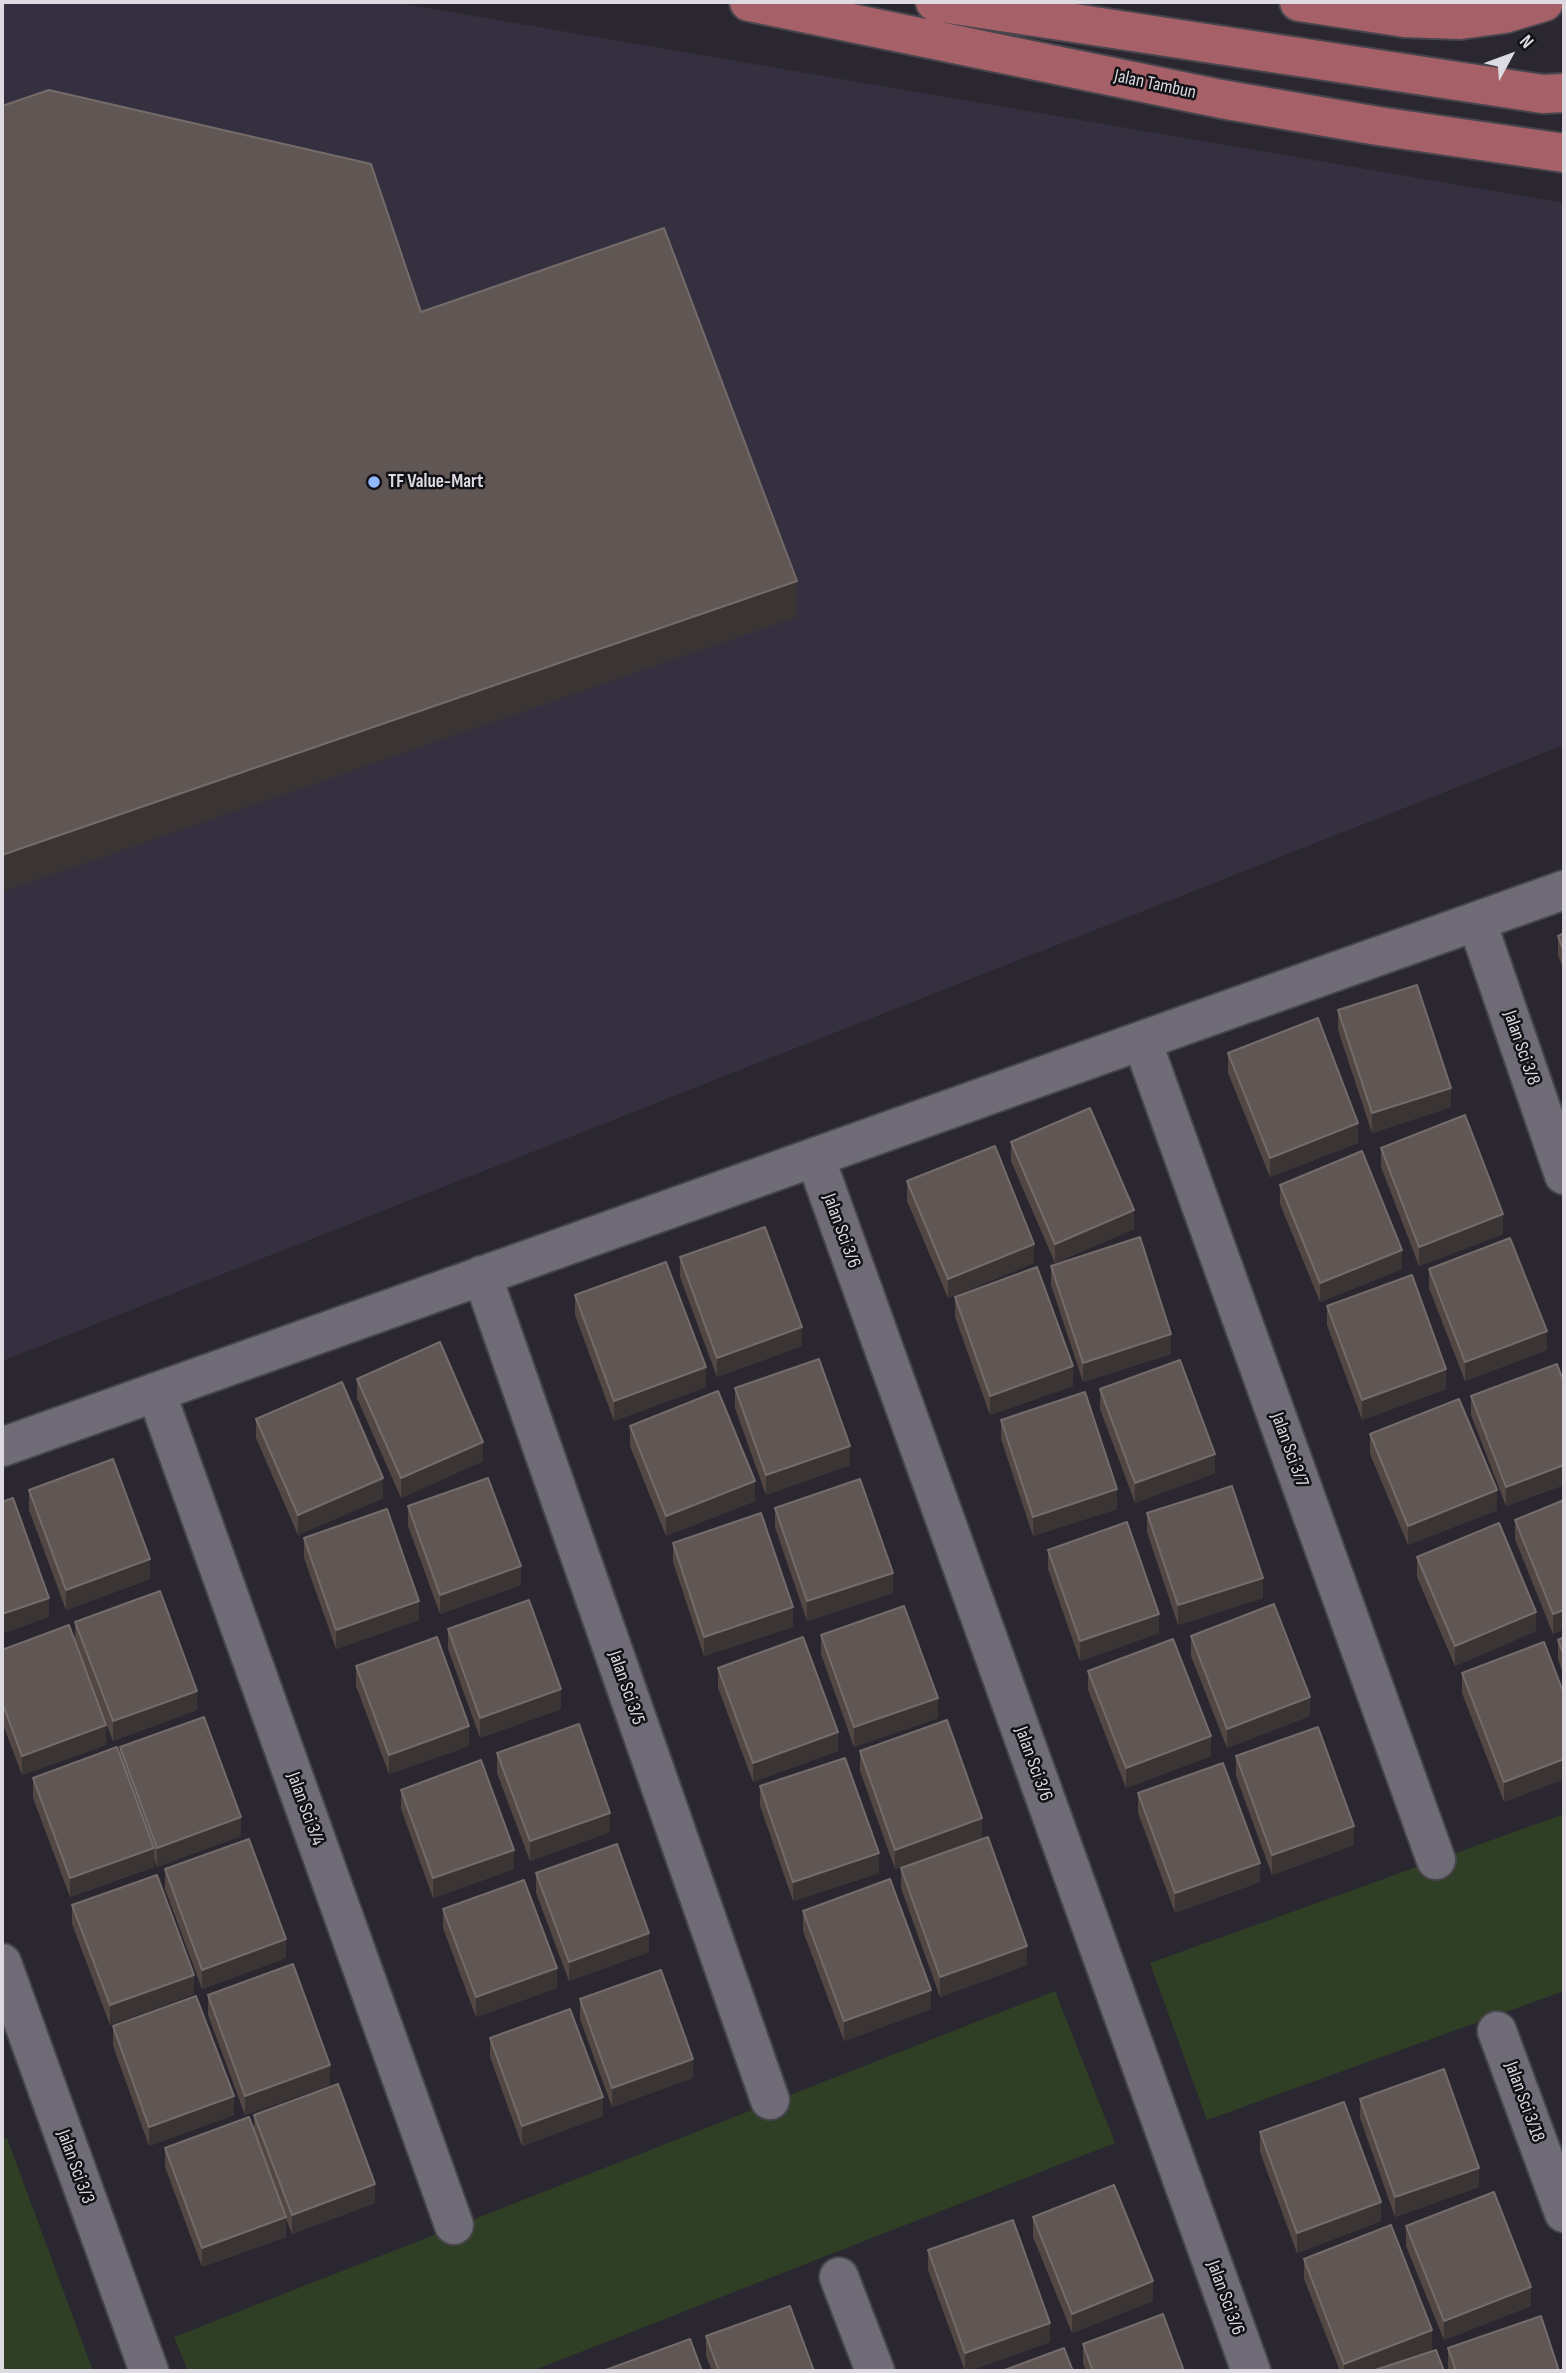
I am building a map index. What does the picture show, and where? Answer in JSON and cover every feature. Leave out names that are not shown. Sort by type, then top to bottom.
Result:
[{"type":"main road","name":"Jalan Tambun","points":[[749,2],[1221,99],[1378,126],[1564,153]]},
{"type":"main road","points":[[935,2],[1529,92],[1564,93]]},
{"type":"main road","points":[[1298,2],[1405,18],[1460,20],[1504,14],[1544,2]]},
{"type":"street","points":[[2,1447],[1564,890]]},
{"type":"street","name":"Jalan Sci 3/8","points":[[1477,922],[1564,1175]]},
{"type":"street","name":"Jalan Sci 3/7","points":[[1142,1041],[1436,1860]]},
{"type":"street","name":"Jalan Sci 3/6","points":[[814,1157],[1251,2371]]},
{"type":"street","name":"Jalan Sci 3/5","points":[[482,1275],[770,2100]]},
{"type":"street","name":"Jalan Sci 3/4","points":[[156,1392],[454,2225]]},
{"type":"street","name":"Jalan Sci 3/3","points":[[2,1963],[149,2371]]},
{"type":"street","name":"Jalan Sci 3/18","points":[[1497,2031],[1564,2213]]},
{"type":"street","points":[[839,2277],[875,2371]]},
{"type":"shaded area","points":[[2,2],[392,2],[1564,203],[1564,745],[2,1361]]},
{"type":"green space","points":[[1564,1814],[1564,1991],[1207,2120],[1150,1963]]},
{"type":"green space","points":[[1055,1991],[1115,2143],[532,2371],[188,2371],[174,2337]]},
{"type":"green space","points":[[7,2138],[93,2371],[2,2371],[2,2140]]},
{"type":"building","name":"TF Value-Mart","points":[[49,90],[371,164],[421,312],[664,228],[797,581],[2,855],[2,106]]},
{"type":"building","points":[[1564,933],[1564,952],[1558,936]]},
{"type":"building","points":[[1417,985],[1451,1088],[1372,1113],[1338,1010]]},
{"type":"building","points":[[1318,1018],[1358,1123],[1270,1158],[1228,1053]]},
{"type":"building","points":[[1090,1108],[1134,1210],[1055,1244],[1011,1142]]},
{"type":"building","points":[[1465,1115],[1503,1214],[1419,1247],[1381,1148]]},
{"type":"building","points":[[995,1146],[1034,1244],[948,1279],[907,1181]]},
{"type":"building","points":[[1362,1151],[1402,1250],[1320,1283],[1280,1185]]},
{"type":"building","points":[[765,1227],[802,1327],[717,1358],[680,1257]]},
{"type":"building","points":[[1140,1237],[1171,1334],[1083,1363],[1051,1266]]},
{"type":"building","points":[[1510,1238],[1547,1331],[1465,1362],[1429,1269]]},
{"type":"building","points":[[666,1262],[706,1367],[614,1401],[575,1295]]},
{"type":"building","points":[[1037,1267],[1073,1366],[990,1396],[955,1297]]},
{"type":"building","points":[[1412,1275],[1446,1369],[1362,1400],[1327,1306]]},
{"type":"building","points":[[440,1342],[483,1442],[401,1478],[357,1379]]},
{"type":"building","points":[[819,1359],[850,1446],[766,1475],[735,1388]]},
{"type":"building","points":[[1180,1360],[1215,1454],[1135,1483],[1100,1389]]},
{"type":"building","points":[[1557,1364],[1564,1383],[1564,1465],[1506,1487],[1471,1396]]},
{"type":"building","points":[[342,1382],[383,1478],[298,1515],[256,1419]]},
{"type":"building","points":[[718,1391],[755,1481],[666,1516],[630,1426]]},
{"type":"building","points":[[1085,1392],[1117,1489],[1033,1517],[1001,1420]]},
{"type":"building","points":[[1459,1399],[1497,1490],[1408,1526],[1370,1434]]},
{"type":"building","points":[[113,1459],[150,1559],[66,1590],[29,1490]]},
{"type":"building","points":[[488,1478],[521,1566],[440,1595],[408,1506]]},
{"type":"building","points":[[860,1479],[893,1573],[807,1601],[775,1508]]},
{"type":"building","points":[[1232,1486],[1263,1578],[1178,1605],[1147,1513]]},
{"type":"building","points":[[13,1498],[49,1598],[2,1614],[2,1502]]},
{"type":"building","points":[[1564,1500],[1564,1610],[1553,1614],[1515,1520]]},
{"type":"building","points":[[387,1509],[419,1601],[336,1630],[304,1538]]},
{"type":"building","points":[[761,1513],[793,1607],[704,1637],[673,1543]]},
{"type":"building","points":[[1127,1522],[1159,1614],[1080,1641],[1048,1550]]},
{"type":"building","points":[[1499,1523],[1536,1612],[1455,1646],[1417,1557]]},
{"type":"building","points":[[160,1591],[197,1691],[113,1721],[75,1622]]},
{"type":"building","points":[[529,1600],[561,1689],[480,1718],[448,1629]]},
{"type":"building","points":[[1274,1604],[1310,1697],[1227,1729],[1191,1636]]},
{"type":"building","points":[[904,1606],[938,1698],[854,1727],[821,1635]]},
{"type":"building","points":[[69,1625],[106,1725],[22,1756],[2,1702],[2,1650]]},
{"type":"building","points":[[437,1637],[469,1726],[389,1755],[356,1666]]},
{"type":"building","points":[[803,1637],[838,1732],[753,1763],[718,1668]]},
{"type":"building","points":[[1564,1637],[1564,1656],[1558,1640]]},
{"type":"building","points":[[1173,1639],[1211,1736],[1126,1768],[1088,1671]]},
{"type":"building","points":[[1544,1642],[1564,1694],[1564,1759],[1504,1782],[1462,1673]]},
{"type":"building","points":[[204,1717],[241,1817],[157,1848],[120,1747]]},
{"type":"building","points":[[947,1720],[982,1818],[895,1850],[860,1751]]},
{"type":"building","points":[[579,1724],[610,1813],[530,1841],[497,1753]]},
{"type":"building","points":[[1318,1727],[1354,1826],[1272,1855],[1236,1756]]},
{"type":"building","points":[[117,1747],[154,1848],[70,1878],[33,1778]]},
{"type":"building","points":[[845,1758],[879,1853],[793,1882],[760,1786]]},
{"type":"building","points":[[481,1760],[514,1850],[433,1878],[401,1790]]},
{"type":"building","points":[[1223,1763],[1260,1863],[1175,1893],[1138,1793]]},
{"type":"building","points":[[988,1837],[1027,1946],[940,1977],[901,1868]]},
{"type":"building","points":[[249,1839],[286,1939],[202,1970],[165,1869]]},
{"type":"building","points":[[617,1844],[649,1933],[569,1962],[536,1873]]},
{"type":"building","points":[[157,1875],[194,1975],[110,2005],[72,1905]]},
{"type":"building","points":[[890,1879],[931,1990],[844,2021],[803,1911]]},
{"type":"building","points":[[524,1880],[557,1968],[476,1997],[443,1909]]},
{"type":"building","points":[[293,1964],[330,2065],[245,2096],[208,1995]]},
{"type":"building","points":[[661,1970],[693,2059],[612,2088],[580,1999]]},
{"type":"building","points":[[196,1996],[234,2096],[149,2127],[113,2026]]},
{"type":"building","points":[[570,2009],[603,2097],[522,2126],[490,2038]]},
{"type":"building","points":[[1444,2069],[1479,2168],[1395,2197],[1360,2099]]},
{"type":"building","points":[[338,2084],[375,2184],[292,2215],[254,2115]]},
{"type":"building","points":[[1344,2102],[1381,2202],[1297,2233],[1260,2132]]},
{"type":"building","points":[[249,2117],[286,2217],[202,2248],[165,2148]]},
{"type":"building","points":[[1114,2185],[1153,2281],[1072,2314],[1033,2217]]},
{"type":"building","points":[[1494,2192],[1531,2287],[1444,2321],[1406,2226]]},
{"type":"building","points":[[1013,2220],[1050,2323],[965,2353],[928,2250]]},
{"type":"building","points":[[1391,2225],[1432,2330],[1344,2364],[1304,2259]]},
{"type":"building","points":[[790,2306],[814,2371],[719,2371],[706,2336]]},
{"type":"building","points":[[1163,2314],[1184,2371],[1093,2371],[1083,2344]]},
{"type":"building","points":[[1541,2316],[1559,2371],[1456,2371],[1448,2348]]},
{"type":"building","points":[[690,2339],[702,2371],[603,2371]]},
{"type":"building","points":[[1064,2348],[1073,2371],[1002,2371]]},
{"type":"building","points":[[1436,2350],[1444,2371],[1372,2371]]},
{"type":"place","name":"TF Value-Mart","points":[[374,482]]}]
